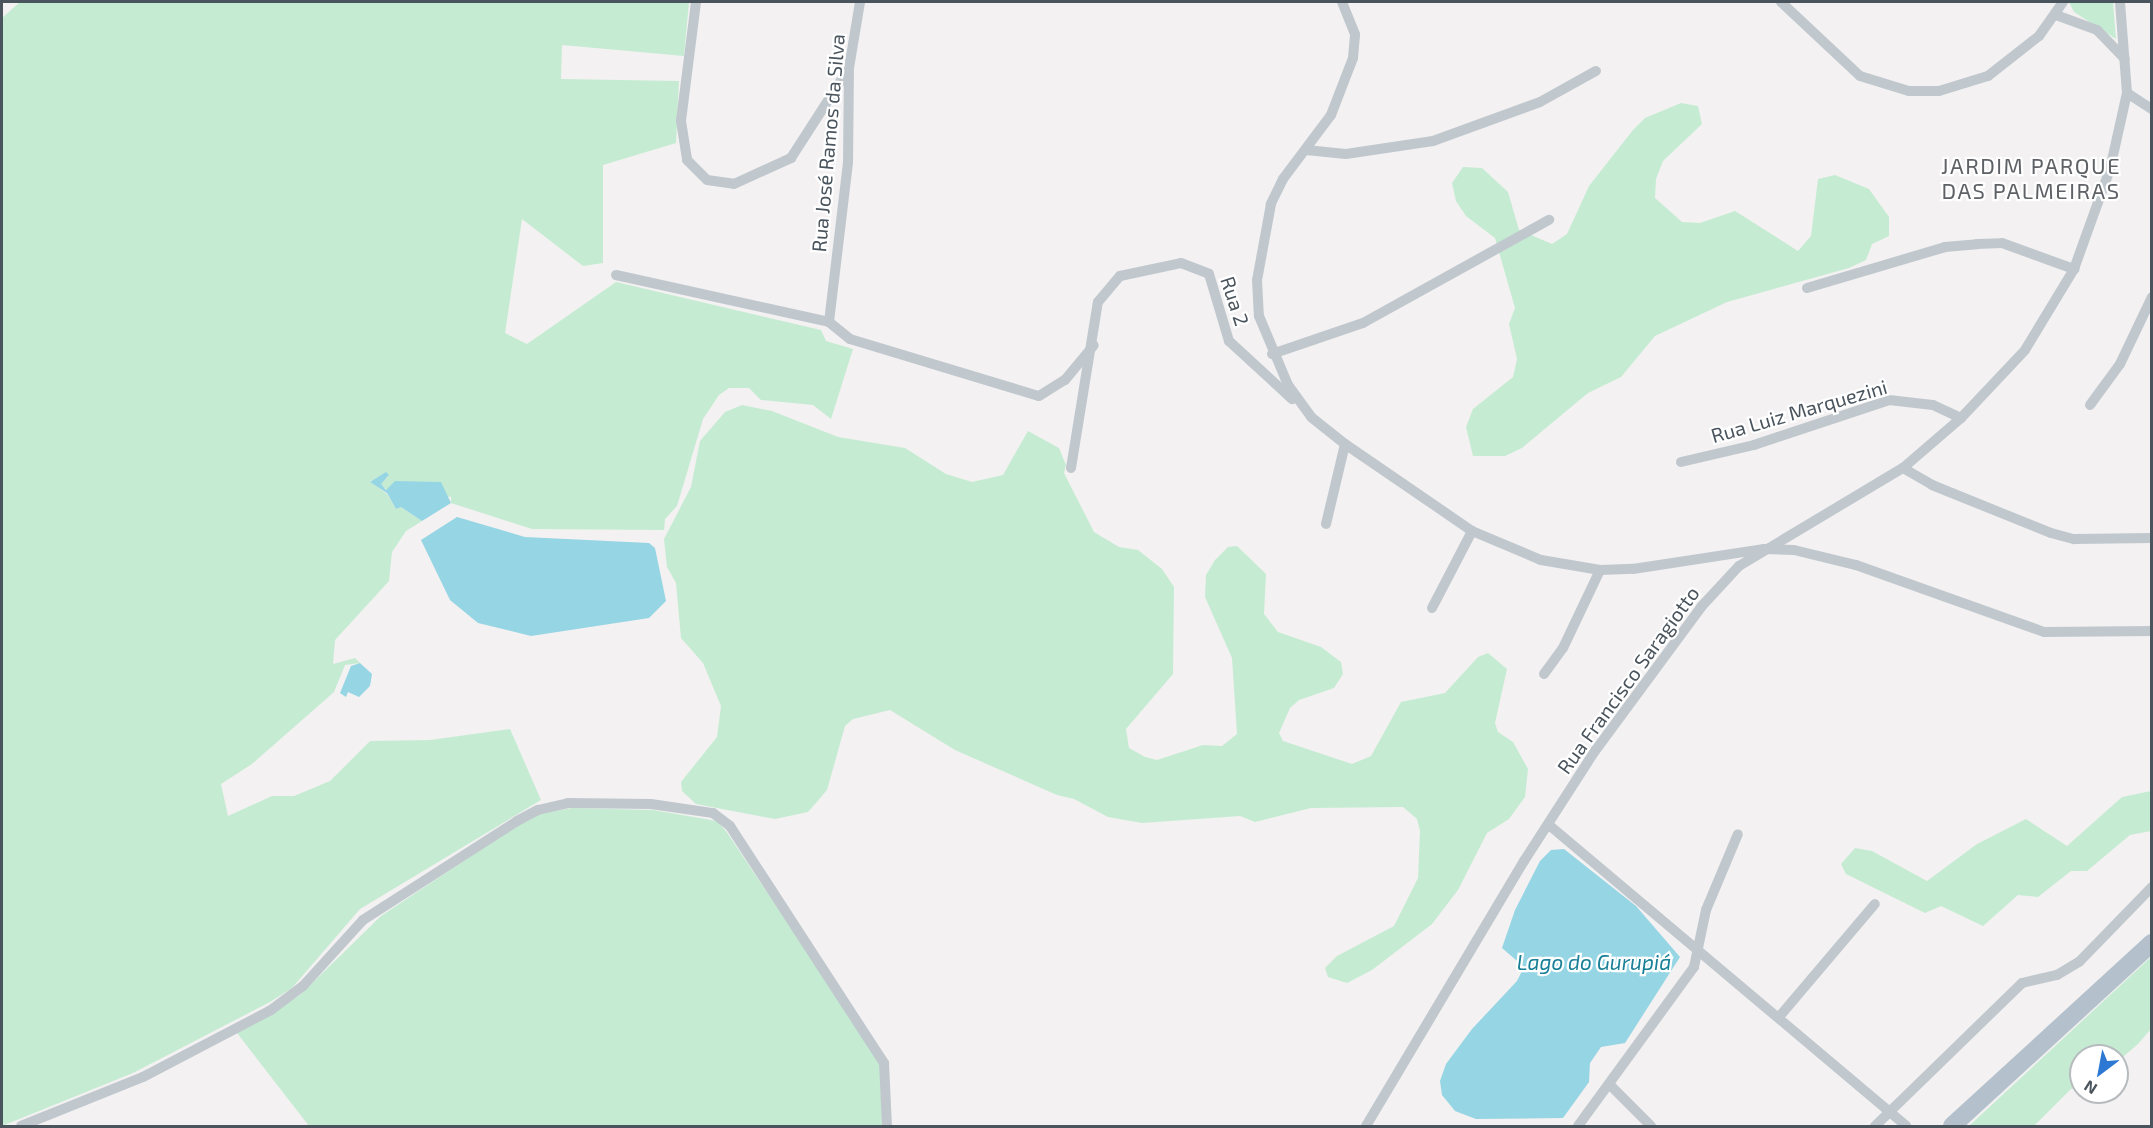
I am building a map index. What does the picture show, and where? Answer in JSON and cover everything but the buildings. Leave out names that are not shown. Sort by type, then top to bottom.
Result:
[{"type":"main road","points":[[1952,1126],[2151,943]]},
{"type":"street","points":[[696,2],[681,121],[687,160],[707,180],[734,184],[791,158],[849,68]]},
{"type":"street","name":"Rua José Ramos da Silva","points":[[830,322],[847,173],[849,68],[860,2]]},
{"type":"street","points":[[1342,2],[1355,35],[1353,58],[1331,115],[1283,178],[1261,239],[1257,280],[1259,316],[1272,354],[1311,417],[1345,444],[1472,531],[1541,560],[1600,570],[1764,549],[1794,550],[1856,565],[2044,632],[2151,631]]},
{"type":"street","points":[[1781,2],[1860,76],[1909,91],[1939,91],[1988,76],[2013,60],[2056,15],[2063,2]]},
{"type":"street","name":"Rua Francisco Saragiotto","points":[[1366,1126],[1595,751],[1701,607],[1739,566],[1903,468],[1960,418],[2025,350],[2073,269],[2093,226],[2127,93],[2120,2]]},
{"type":"street","points":[[2056,15],[2097,30],[2126,59]]},
{"type":"street","points":[[1306,150],[1346,154],[1433,141],[1540,102],[1596,71]]},
{"type":"street","points":[[2127,93],[2151,109]]},
{"type":"street","points":[[1272,354],[1363,323],[1549,220]]},
{"type":"street","points":[[1807,288],[1945,247],[1977,244],[2002,243],[2073,269]]},
{"type":"street","name":"Rua 2","points":[[1071,468],[1094,345],[1098,302],[1120,276],[1180,263],[1209,274],[1229,340],[1311,417]]},
{"type":"street","points":[[616,275],[830,322],[850,339],[1039,396],[1065,380],[1094,345]]},
{"type":"street","points":[[2090,405],[2120,364],[2151,297]]},
{"type":"street","name":"Rua Luiz Marquezini","points":[[1681,462],[1764,441],[1889,400],[1933,405],[1960,418]]},
{"type":"street","points":[[1326,524],[1345,444]]},
{"type":"street","points":[[1903,468],[2051,533],[2074,539],[2151,538]]},
{"type":"street","points":[[1432,608],[1472,531]]},
{"type":"street","points":[[1544,674],[1563,648],[1600,570]]},
{"type":"street","points":[[21,1126],[134,1081],[271,1010],[303,986],[363,920],[518,821],[538,810],[568,802],[651,804],[722,817],[884,1063],[887,1126]]},
{"type":"street","points":[[1548,825],[1699,948],[1906,1126]]},
{"type":"street","points":[[1578,1126],[1694,967],[1706,910],[1738,834]]},
{"type":"street","points":[[1875,1126],[2022,983],[2057,975],[2079,962],[2151,887]]},
{"type":"street","points":[[1779,1017],[1875,904]]},
{"type":"street","points":[[1610,1085],[1651,1126]]},
{"type":"green space","points":[[20,2],[689,2],[684,56],[562,45],[561,79],[679,81],[676,143],[603,165],[603,263],[583,266],[522,219],[505,333],[527,344],[616,282],[821,330],[826,341],[853,349],[831,419],[813,405],[761,400],[749,388],[729,388],[719,395],[703,419],[677,506],[665,519],[664,530],[532,529],[451,503],[451,497],[387,490],[380,484],[389,476],[370,481],[387,494],[396,509],[401,507],[422,521],[406,531],[392,552],[389,581],[335,640],[333,664],[355,658],[360,663],[345,665],[334,692],[252,764],[221,784],[228,816],[272,796],[294,796],[330,781],[370,741],[430,740],[510,729],[541,800],[360,909],[292,988],[270,1002],[133,1073],[2,1126],[2,18]]},
{"type":"green space","points":[[2069,2],[2113,2],[2116,39],[2074,12]]},
{"type":"green space","points":[[1681,103],[1698,106],[1702,124],[1663,161],[1656,179],[1655,198],[1682,222],[1700,223],[1735,211],[1798,251],[1811,236],[1818,179],[1835,175],[1869,189],[1889,217],[1889,236],[1872,244],[1866,260],[1849,268],[1727,302],[1655,336],[1621,377],[1588,393],[1522,448],[1505,456],[1473,456],[1466,427],[1473,409],[1513,377],[1517,359],[1509,324],[1515,308],[1495,238],[1466,216],[1456,201],[1452,183],[1463,167],[1482,168],[1508,192],[1519,230],[1552,244],[1567,234],[1589,186],[1633,130],[1645,118]]},
{"type":"green space","points":[[742,405],[772,411],[838,437],[905,448],[946,474],[972,482],[1003,475],[1028,431],[1059,448],[1066,465],[1064,473],[1094,532],[1119,547],[1138,550],[1162,569],[1174,587],[1173,674],[1126,729],[1129,748],[1145,757],[1157,760],[1203,745],[1222,746],[1237,734],[1232,658],[1205,597],[1206,575],[1215,560],[1228,547],[1237,546],[1266,574],[1264,614],[1278,632],[1321,647],[1341,662],[1343,674],[1334,688],[1299,700],[1290,708],[1279,733],[1283,741],[1352,764],[1371,756],[1401,702],[1445,693],[1478,657],[1488,653],[1507,669],[1495,723],[1498,732],[1513,742],[1528,769],[1525,797],[1509,819],[1487,833],[1458,890],[1432,924],[1372,970],[1347,983],[1328,977],[1325,968],[1337,956],[1394,926],[1418,878],[1420,831],[1417,819],[1403,807],[1311,808],[1255,822],[1240,816],[1142,823],[1108,817],[1074,799],[1057,795],[955,750],[890,710],[853,719],[845,726],[827,790],[808,812],[775,819],[696,804],[682,791],[681,782],[717,737],[721,706],[703,663],[681,638],[676,583],[667,567],[664,539],[691,487],[700,441],[725,412]]},
{"type":"green space","points":[[2151,791],[2151,831],[2130,835],[2087,871],[2071,871],[2038,897],[2018,895],[1983,926],[1941,906],[1925,913],[1846,874],[1841,864],[1855,848],[1872,851],[1927,881],[1977,844],[2026,819],[2067,846],[2122,797]]},
{"type":"green space","points":[[572,808],[653,810],[717,821],[726,831],[880,1061],[882,1126],[309,1126],[237,1033],[300,995],[381,916],[512,829],[539,814]]},
{"type":"green space","points":[[2151,957],[2151,1029],[2138,1044],[2129,1052],[2129,1044],[2069,1044],[2069,1091],[2034,1126],[1969,1126]]},
{"type":"water","points":[[386,472],[389,475],[381,484],[386,490],[395,481],[441,482],[451,503],[422,521],[401,507],[396,509],[387,493],[370,482]]},
{"type":"water","points":[[457,517],[525,537],[649,543],[655,548],[666,601],[649,618],[531,636],[478,623],[450,600],[421,540]]},
{"type":"water","points":[[360,663],[372,674],[370,686],[359,697],[348,692],[346,697],[340,693],[351,666]]},
{"type":"water","name":"Lago do Gurupiá","points":[[1564,849],[1636,906],[1680,957],[1625,1043],[1601,1047],[1590,1063],[1589,1082],[1563,1118],[1476,1119],[1455,1111],[1442,1095],[1440,1081],[1446,1064],[1472,1029],[1517,981],[1524,967],[1502,948],[1515,910],[1540,861],[1551,850]]},
{"type":"district","name":"JARDIM PARQUE DAS PALMEIRAS","points":[[2031,178]]}]
